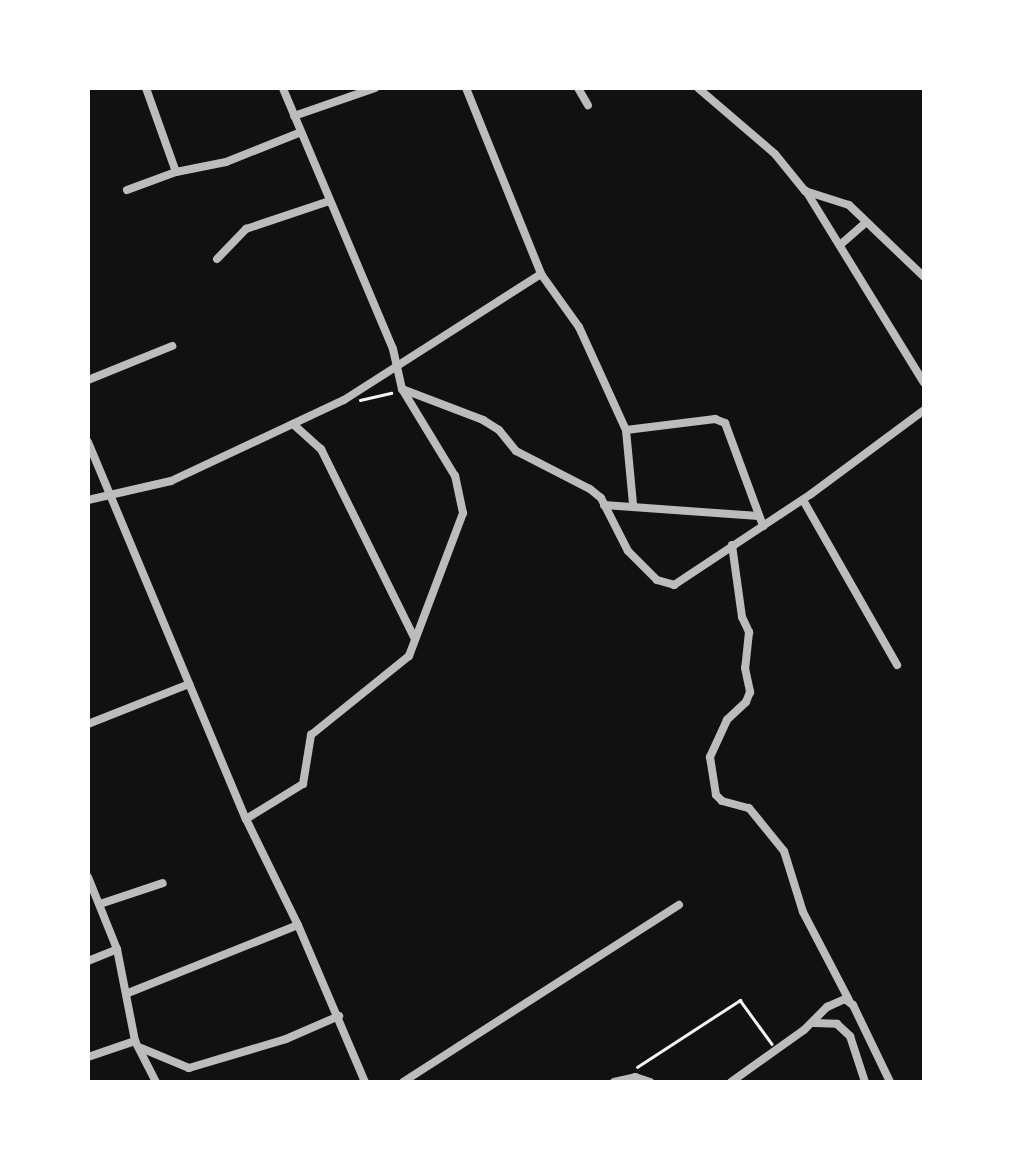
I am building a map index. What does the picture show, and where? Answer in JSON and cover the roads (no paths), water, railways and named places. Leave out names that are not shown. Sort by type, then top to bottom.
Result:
[{"type":"street","points":[[146,88],[176,172]]},
{"type":"street","points":[[246,819],[303,784],[311,735],[406,659],[458,535],[463,514],[455,476],[402,389],[393,349],[299,133],[284,88]]},
{"type":"street","points":[[294,116],[375,88]]},
{"type":"street","points":[[466,88],[541,274],[579,327],[626,430],[633,504]]},
{"type":"street","points":[[578,88],[588,106]]},
{"type":"street","points":[[698,88],[774,154],[806,190],[924,383]]},
{"type":"street","points":[[127,190],[176,172],[226,162],[299,133]]},
{"type":"street","points":[[806,190],[849,205],[924,277]]},
{"type":"street","points":[[217,258],[246,229],[329,201]]},
{"type":"street","points":[[840,245],[864,223]]},
{"type":"street","points":[[88,500],[171,481],[344,400],[394,364],[541,274]]},
{"type":"street","points":[[88,380],[172,346]]},
{"type":"street","points":[[402,389],[483,420],[499,430],[516,451],[590,489],[604,505],[628,550],[666,584],[674,585],[803,500],[924,410]]},
{"type":"street","points":[[626,430],[715,419],[725,422],[763,526]]},
{"type":"street","points":[[293,424],[321,449],[414,636]]},
{"type":"street","points":[[88,442],[246,819],[339,1016],[364,1082]]},
{"type":"street","points":[[803,500],[897,664]]},
{"type":"street","points":[[604,505],[633,504],[759,516]]},
{"type":"street","points":[[732,545],[742,617],[749,632],[745,668],[750,692],[746,702],[727,720],[710,757],[716,795],[722,801],[749,808],[784,851],[803,912],[890,1082]]},
{"type":"street","points":[[88,724],[189,684]]},
{"type":"street","points":[[88,877],[117,949],[138,1044],[156,1082]]},
{"type":"street","points":[[100,904],[162,884]]},
{"type":"street","points":[[403,1082],[680,906]]},
{"type":"street","points":[[128,993],[298,926]]},
{"type":"street","points":[[88,961],[117,949]]},
{"type":"street","points":[[731,1082],[810,1024],[827,1006],[849,1000]]},
{"type":"street","points":[[88,1057],[138,1044],[189,1068],[286,1039],[339,1016]]},
{"type":"street","points":[[810,1024],[834,1022],[844,1030],[854,1043],[866,1082],[883,1072]]},
{"type":"street","points":[[615,1081],[635,1077],[650,1082]]}]
